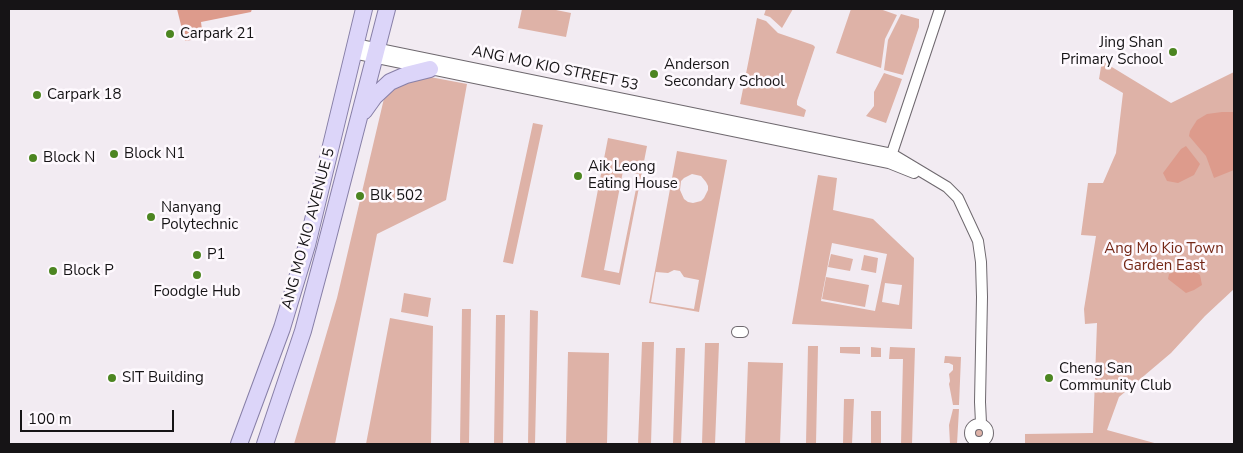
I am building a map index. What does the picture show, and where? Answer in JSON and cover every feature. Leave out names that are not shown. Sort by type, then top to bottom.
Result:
[{"type":"main road","name":"ANG MO KIO AVENUE 5","points":[[239,444],[282,328],[307,245],[364,9]]},
{"type":"main road","name":"ANG MO KIO AVENUE 5","points":[[265,444],[303,331],[387,9]]},
{"type":"main road","points":[[360,116],[374,97],[390,82],[406,75],[430,69]]},
{"type":"street","points":[[891,158],[940,9]]},
{"type":"street","name":"ANG MO KIO STREET 53","points":[[354,48],[891,158],[947,187],[958,198],[978,241],[981,262],[982,297],[978,424]]},
{"type":"street","name":"ANG MO KIO STREET 53","points":[[376,53],[430,69],[891,158]]},
{"type":"green space","points":[[522,9],[551,9],[571,13],[566,37],[518,28]]},
{"type":"green space","points":[[766,9],[793,9],[782,28],[770,17],[764,15]]},
{"type":"green space","points":[[851,9],[880,9],[897,15],[885,39],[881,68],[836,53]]},
{"type":"green space","points":[[901,14],[919,19],[919,27],[903,75],[884,70],[888,40]]},
{"type":"green space","points":[[757,18],[766,21],[778,33],[815,47],[797,101],[797,105],[806,110],[804,117],[740,104]]},
{"type":"green space","name":"Ang Mo Kio Town Garden East","points":[[1102,61],[1171,103],[1234,72],[1234,289],[1205,316],[1171,353],[1119,397],[1107,430],[1158,444],[1025,444],[1025,434],[1093,433],[1097,323],[1085,324],[1084,309],[1096,236],[1081,235],[1088,183],[1103,183],[1116,153],[1123,93],[1099,79]]},
{"type":"green space","points":[[884,73],[902,79],[886,123],[866,116],[874,106],[874,92]]},
{"type":"green space","points":[[430,77],[467,84],[446,200],[377,234],[335,444],[294,444],[337,298],[386,90],[408,78]]},
{"type":"green space","points":[[533,123],[543,125],[513,264],[503,262]]},
{"type":"green space","points":[[608,138],[647,146],[620,285],[581,277]],"holes":[[[623,171],[639,174],[619,273],[604,270]]]},
{"type":"green space","points":[[677,151],[727,160],[699,312],[649,303]],"holes":[[[692,174],[701,176],[708,186],[704,198],[693,203],[684,199],[680,190],[681,181]],[[674,270],[680,271],[684,277],[699,280],[694,309],[651,302],[656,272],[668,273]]]},
{"type":"green space","points":[[818,175],[837,178],[833,210],[873,219],[914,258],[912,329],[792,324]],"holes":[[[832,243],[887,254],[875,311],[821,301]],[[885,283],[902,285],[899,305],[882,302]]]},
{"type":"green space","points":[[831,254],[853,259],[850,271],[828,267]]},
{"type":"green space","points":[[864,255],[878,258],[876,273],[861,270]]},
{"type":"green space","points":[[826,277],[869,285],[865,307],[822,299]]},
{"type":"green space","points":[[404,293],[431,298],[428,317],[401,312]]},
{"type":"green space","points":[[462,309],[471,309],[469,444],[460,444]]},
{"type":"green space","points":[[530,310],[538,311],[535,444],[528,444]]},
{"type":"green space","points":[[496,315],[505,315],[503,444],[494,444]]},
{"type":"green space","points":[[390,318],[433,326],[431,444],[366,444]]},
{"type":"green space","points":[[642,342],[654,342],[651,444],[638,444]]},
{"type":"green space","points":[[705,343],[719,343],[715,444],[702,444]]},
{"type":"green space","points":[[808,346],[818,346],[816,444],[806,444]]},
{"type":"green space","points":[[840,347],[860,347],[860,354],[840,353]]},
{"type":"green space","points":[[871,347],[881,348],[881,357],[871,357]]},
{"type":"green space","points":[[890,347],[915,348],[912,444],[901,444],[903,359],[889,359]]},
{"type":"green space","points":[[676,348],[685,348],[681,444],[673,444]]},
{"type":"green space","points":[[568,352],[609,353],[607,444],[566,444]]},
{"type":"green space","points":[[945,356],[961,357],[959,405],[953,405],[949,374],[953,370],[953,365],[944,363]]},
{"type":"green space","points":[[748,362],[783,363],[780,444],[745,444]]},
{"type":"green space","points":[[844,399],[854,399],[852,444],[843,444]]},
{"type":"green space","points":[[953,409],[959,409],[957,444],[950,444],[949,425]]},
{"type":"green space","points":[[871,411],[881,411],[881,444],[871,444]]},
{"type":"green space","points":[[981,427],[984,428],[984,438],[977,439],[974,438],[973,431],[974,428]]},
{"type":"green space","points":[[965,443],[1025,444],[965,444]]},
{"type":"shaded area","points":[[177,9],[252,9],[251,12],[201,22],[203,38],[185,41]]},
{"type":"shaded area","points":[[1234,112],[1234,170],[1214,178],[1206,156],[1189,136],[1197,120],[1207,114]]},
{"type":"shaded area","points":[[1186,146],[1200,164],[1194,175],[1178,183],[1167,181],[1163,173],[1181,149]]},
{"type":"shaded area","points":[[1191,269],[1200,275],[1202,285],[1194,290],[1186,293],[1168,279],[1169,274]]},
{"type":"place","name":"Carpark 21","points":[[170,34]]},
{"type":"place","name":"Jing Shan Primary School","points":[[1173,52]]},
{"type":"place","name":"Anderson Secondary School","points":[[654,74]]},
{"type":"place","name":"Carpark 18","points":[[37,95]]},
{"type":"place","name":"Block N1","points":[[114,154]]},
{"type":"place","name":"Block N","points":[[33,158]]},
{"type":"place","name":"Aik Leong Eating House","points":[[578,176]]},
{"type":"place","name":"Blk 502","points":[[360,196]]},
{"type":"place","name":"Nanyang Polytechnic","points":[[151,217]]},
{"type":"place","name":"P1","points":[[197,255]]},
{"type":"place","name":"Block P","points":[[53,271]]},
{"type":"place","name":"Foodgle Hub","points":[[197,275]]},
{"type":"place","name":"SIT Building","points":[[112,378]]},
{"type":"place","name":"Cheng San Community Club","points":[[1049,378]]}]
